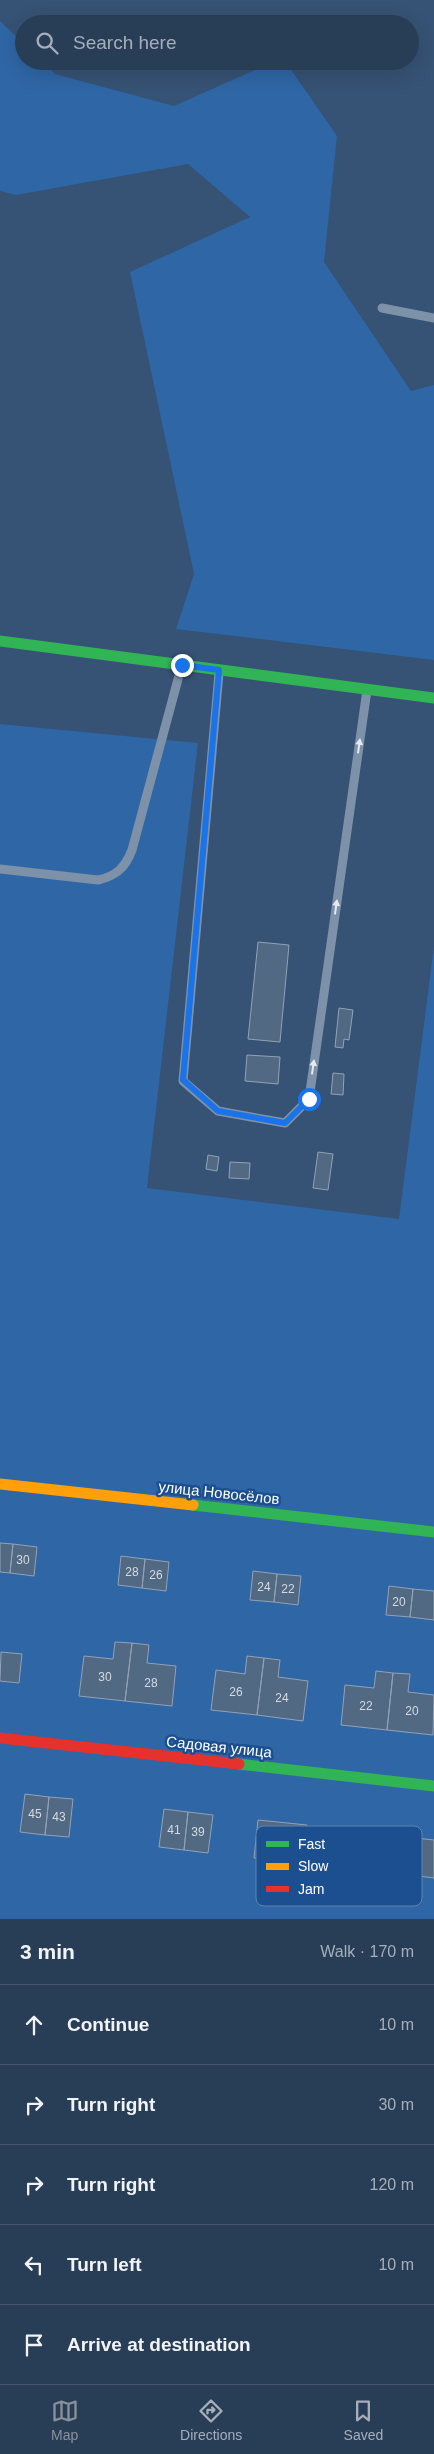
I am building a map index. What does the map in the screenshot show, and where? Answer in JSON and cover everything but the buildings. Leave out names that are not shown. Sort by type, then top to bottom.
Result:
[{"type":"street","points":[[0,641],[434,698]]},
{"type":"street","name":"улица Новосёлов","points":[[0,1484],[434,1532]]},
{"type":"street","name":"Садовая улица","points":[[0,1738],[434,1786]]},
{"type":"lane","points":[[382,308],[434,318]]},
{"type":"lane","points":[[0,869],[98,880],[120,871],[127,862],[132,850],[182,665]]},
{"type":"lane","points":[[219,670],[183,1080],[218,1111],[285,1123],[309,1099],[367,688]]},
{"type":"shaded area","points":[[0,21],[15,35],[15,70],[51,70],[55,74],[174,106],[255,70],[291,70],[337,136],[324,262],[411,391],[434,385],[434,660],[176,629],[194,574],[130,272],[250,217],[188,164],[16,195],[0,191]]},
{"type":"shaded area","points":[[0,724],[198,743],[147,1188],[399,1219],[434,946],[434,1919],[0,1919]]},
{"type":"traffic: fast","points":[[0,641],[434,698]]},
{"type":"traffic: fast","points":[[193,1505],[434,1532]]},
{"type":"traffic: fast","points":[[239,1764],[434,1786]]},
{"type":"traffic: slow","points":[[0,1484],[193,1505]]},
{"type":"traffic: jam","points":[[0,1738],[239,1764]]},
{"type":"route","points":[[182,665],[219,670],[183,1080],[218,1111],[285,1123],[309,1099]]}]
